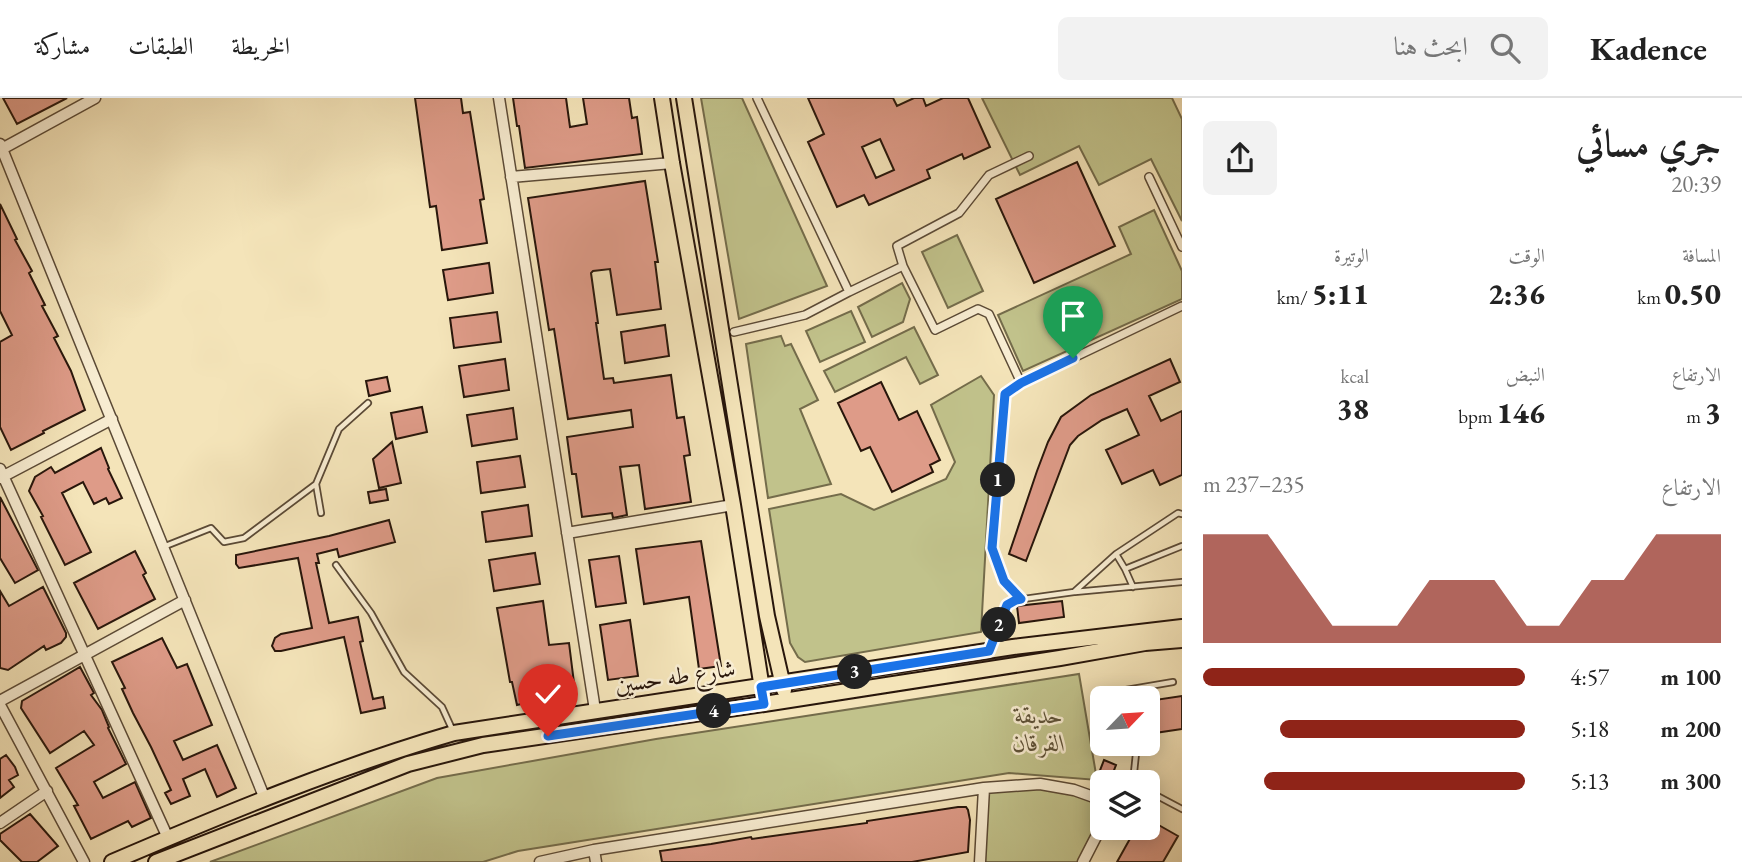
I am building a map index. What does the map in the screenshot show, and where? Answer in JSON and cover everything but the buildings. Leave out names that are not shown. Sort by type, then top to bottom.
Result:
[{"type":"main road","points":[[662,98],[671,163],[733,505],[764,704]]},
{"type":"main road","points":[[684,98],[767,616],[786,700]]},
{"type":"main road","name":"شارع طه حسين","points":[[112,862],[265,799],[410,746],[454,733],[989,651],[1182,627]]},
{"type":"main road","name":"شارع طه حسين","points":[[156,862],[408,764],[483,745],[764,704],[1145,643],[1182,640]]},
{"type":"street","points":[[95,98],[1,148],[265,799]]},
{"type":"street","points":[[499,98],[595,710]]},
{"type":"street","points":[[757,98],[849,292]]},
{"type":"street","points":[[1021,383],[989,314],[978,309],[935,330],[903,266],[897,246],[959,213],[989,175],[1029,156]]},
{"type":"street","points":[[511,177],[671,163]]},
{"type":"street","points":[[1149,177],[1182,247]]},
{"type":"street","points":[[734,332],[805,315],[903,266]]},
{"type":"street","points":[[1021,599],[1004,581],[992,548],[1005,394],[1021,383],[1182,306]]},
{"type":"street","points":[[112,419],[1,475],[168,838]]},
{"type":"street","points":[[566,533],[733,505]]},
{"type":"street","points":[[84,862],[0,703],[185,600]]},
{"type":"street","points":[[540,862],[594,849],[984,788],[1040,784],[1090,796]]},
{"type":"street","points":[[981,862],[984,788]]},
{"type":"street","points":[[0,822],[47,791]]},
{"type":"street","points":[[1083,862],[1094,840]]},
{"type":"street","points":[[594,849],[596,862]]},
{"type":"lane","points":[[163,547],[211,528],[224,542],[244,538],[316,484],[340,429],[368,403]]},
{"type":"lane","points":[[316,484],[321,513]]},
{"type":"lane","points":[[1074,592],[1116,554],[1178,513],[1182,514]]},
{"type":"lane","points":[[1125,569],[1182,546]]},
{"type":"lane","points":[[1116,554],[1133,586]]},
{"type":"lane","points":[[336,565],[371,613],[404,672],[442,707],[454,733]]},
{"type":"lane","points":[[989,651],[1007,605],[1016,600],[1182,582]]},
{"type":"lane","points":[[1150,686],[1174,682]]},
{"type":"lane","points":[[1160,797],[1182,809]]},
{"type":"green space","points":[[701,98],[742,98],[827,286],[739,319]]},
{"type":"green space","points":[[982,98],[1172,98],[1182,119],[1182,221],[1151,159],[1099,185],[1079,146],[1020,175]]},
{"type":"green space","points":[[1154,210],[1182,271],[1182,299],[1023,371],[998,315],[1131,254],[1119,227]]},
{"type":"green space","points":[[957,235],[983,291],[948,308],[922,252]]},
{"type":"green space","points":[[902,283],[910,299],[903,322],[872,337],[858,307]]},
{"type":"green space","points":[[851,311],[865,342],[820,362],[806,331]]},
{"type":"green space","points":[[914,327],[938,375],[920,384],[906,357],[835,392],[824,371]]},
{"type":"green space","points":[[781,336],[785,346],[791,344],[818,400],[800,409],[831,484],[768,498],[746,344]]},
{"type":"green space","points":[[981,376],[994,395],[981,632],[805,662],[798,657],[790,643],[769,509],[841,494],[874,510],[946,479],[955,462],[931,405]]},
{"type":"green space","name":"حديقة الفرقان","points":[[1079,674],[1090,739],[1090,756],[1093,756],[1095,770],[1090,770],[1090,779],[1009,773],[518,851],[483,862],[210,862],[437,778],[656,739]]},
{"type":"green space","points":[[1040,784],[1090,798],[1090,840],[1094,840],[1083,862],[981,862],[984,788]]},
{"type":"route","points":[[548,736],[764,704],[761,687],[989,651],[1007,605],[1021,599],[1004,581],[992,548],[1005,394],[1021,383],[1073,358]]}]
